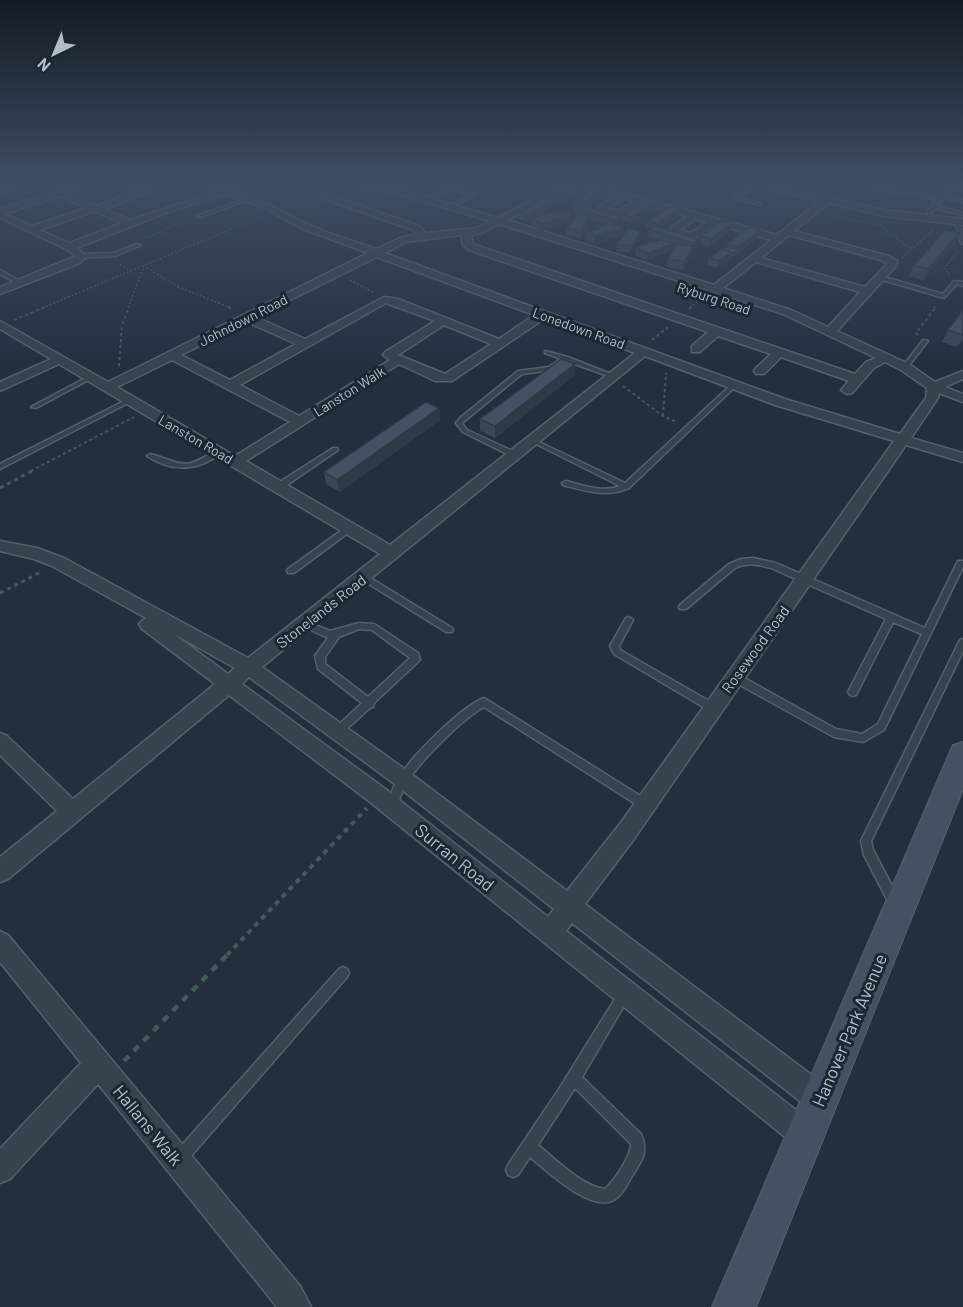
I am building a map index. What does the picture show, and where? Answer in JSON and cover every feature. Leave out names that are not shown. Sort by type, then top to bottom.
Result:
[{"type":"street","points":[[0,291],[68,264],[82,256],[60,243]]},
{"type":"street","points":[[69,247],[80,243]]},
{"type":"street","name":"Lonedown Road","points":[[350,243],[734,385],[832,419],[963,458]]},
{"type":"street","name":"Johndown Road","points":[[108,387],[397,243]]},
{"type":"street","points":[[468,243],[486,253],[534,270],[856,379]]},
{"type":"street","name":"Ryburg Road","points":[[542,243],[793,323],[832,341],[846,338]]},
{"type":"street","name":"Ryburg Road","points":[[567,243],[787,312],[905,367],[934,387],[963,398]]},
{"type":"street","points":[[716,290],[774,243]]},
{"type":"street","points":[[817,243],[890,260],[893,266],[831,331]]},
{"type":"street","points":[[474,261],[486,253]]},
{"type":"street","points":[[755,259],[868,291]]},
{"type":"street","points":[[523,277],[534,270]]},
{"type":"street","points":[[574,295],[585,287]]},
{"type":"street","points":[[231,385],[388,300],[499,343]]},
{"type":"street","points":[[629,315],[641,306]]},
{"type":"street","name":"Lanston Walk","points":[[443,321],[391,353],[390,356],[439,378],[448,378],[543,314]]},
{"type":"street","points":[[250,317],[306,344]]},
{"type":"street","name":"Lanston Road","points":[[1,324],[393,554]]},
{"type":"street","points":[[696,349],[716,332]]},
{"type":"street","name":"Stonelands Road","points":[[0,871],[249,667],[393,554],[643,351]]},
{"type":"street","points":[[760,371],[778,353]]},
{"type":"street","name":"Lanston Walk","points":[[172,355],[299,421]]},
{"type":"street","points":[[847,390],[870,365],[885,358]]},
{"type":"street","points":[[0,387],[60,359]]},
{"type":"street","name":"Lanston Walk","points":[[235,462],[398,360]]},
{"type":"street","points":[[934,387],[963,375]]},
{"type":"street","name":"Rosewood Road","points":[[551,934],[567,907],[646,805],[712,708],[806,578],[932,398],[934,387]]},
{"type":"street","name":"Surran Road","points":[[0,546],[38,554],[58,562],[249,667],[403,780],[820,1099]]},
{"type":"street","name":"Surran Road","points":[[98,586],[385,801],[805,1135]]},
{"type":"street","points":[[0,742],[72,812]]},
{"type":"street","name":"Hanover Park Avenue","points":[[734,1307],[963,754]]},
{"type":"street","name":"Hallans Walk","points":[[0,943],[295,1307]]},
{"type":"street","points":[[0,1169],[103,1071]]},
{"type":"lane","points":[[82,256],[115,254],[139,245]]},
{"type":"lane","points":[[0,272],[20,283]]},
{"type":"lane","points":[[881,278],[944,296],[956,282],[963,284]]},
{"type":"lane","points":[[905,367],[925,341]]},
{"type":"lane","points":[[547,352],[613,376]]},
{"type":"lane","points":[[515,455],[465,431],[459,423],[519,372],[551,369],[566,358]]},
{"type":"lane","points":[[33,407],[92,377]]},
{"type":"lane","points":[[566,483],[602,492],[617,491],[626,486],[734,385]]},
{"type":"lane","points":[[0,466],[130,400]]},
{"type":"lane","points":[[532,441],[626,486]]},
{"type":"lane","points":[[278,487],[335,450]]},
{"type":"lane","points":[[151,456],[186,468],[219,452]]},
{"type":"lane","points":[[291,571],[349,528]]},
{"type":"lane","points":[[683,607],[732,566],[741,562],[765,562],[806,578],[927,633]]},
{"type":"lane","points":[[734,677],[834,732],[863,738],[881,727],[961,563]]},
{"type":"lane","points":[[364,577],[449,630]]},
{"type":"lane","points":[[853,692],[891,617]]},
{"type":"lane","points":[[629,620],[614,646],[617,651],[624,658],[712,708]]},
{"type":"lane","points":[[305,624],[334,635],[366,625],[374,627],[414,653],[415,660],[338,732]]},
{"type":"lane","points":[[334,635],[320,656],[321,666],[370,704]]},
{"type":"lane","points":[[899,911],[868,851],[866,842],[963,642]]},
{"type":"lane","points":[[385,801],[473,707],[484,702],[646,805]]},
{"type":"lane","points":[[177,1161],[343,973]]},
{"type":"lane","points":[[513,1170],[625,993]]},
{"type":"lane","points":[[529,1147],[575,1183],[596,1196],[605,1197],[614,1191],[637,1155],[639,1146],[636,1139],[573,1078]]},
{"type":"path","points":[[1,324],[199,243]]},
{"type":"path","points":[[903,243],[913,250]]},
{"type":"path","points":[[890,260],[902,258],[920,243]]},
{"type":"path","points":[[956,282],[944,269],[959,250]]},
{"type":"path","points":[[144,266],[178,287],[250,317]]},
{"type":"path","points":[[108,387],[118,373],[123,325],[144,266]]},
{"type":"path","points":[[337,273],[388,300]]},
{"type":"path","points":[[925,341],[916,333],[944,296]]},
{"type":"path","points":[[663,417],[667,360]]},
{"type":"path","points":[[613,376],[627,391],[663,417],[688,428]]},
{"type":"path","points":[[0,488],[147,410]]},
{"type":"path","points":[[0,593],[58,562]]},
{"type":"path","points":[[103,1071],[339,840],[385,801]]},
{"type":"building","points":[[618,243],[634,243],[632,246]]},
{"type":"building","points":[[676,243],[648,253],[636,248],[642,244]]},
{"type":"building","points":[[678,243],[693,247],[684,262],[668,259]]},
{"type":"building","points":[[729,243],[743,243],[738,247]]},
{"type":"building","points":[[934,243],[950,243],[928,269],[914,265]]},
{"type":"building","points":[[727,247],[738,250],[734,253],[724,249]]},
{"type":"building","points":[[722,249],[732,252],[719,261],[709,258]]},
{"type":"building","points":[[963,310],[963,335],[948,330]]},
{"type":"building","points":[[561,359],[575,364],[495,426],[480,419]]},
{"type":"building","points":[[426,402],[439,408],[337,480],[324,472]]}]
